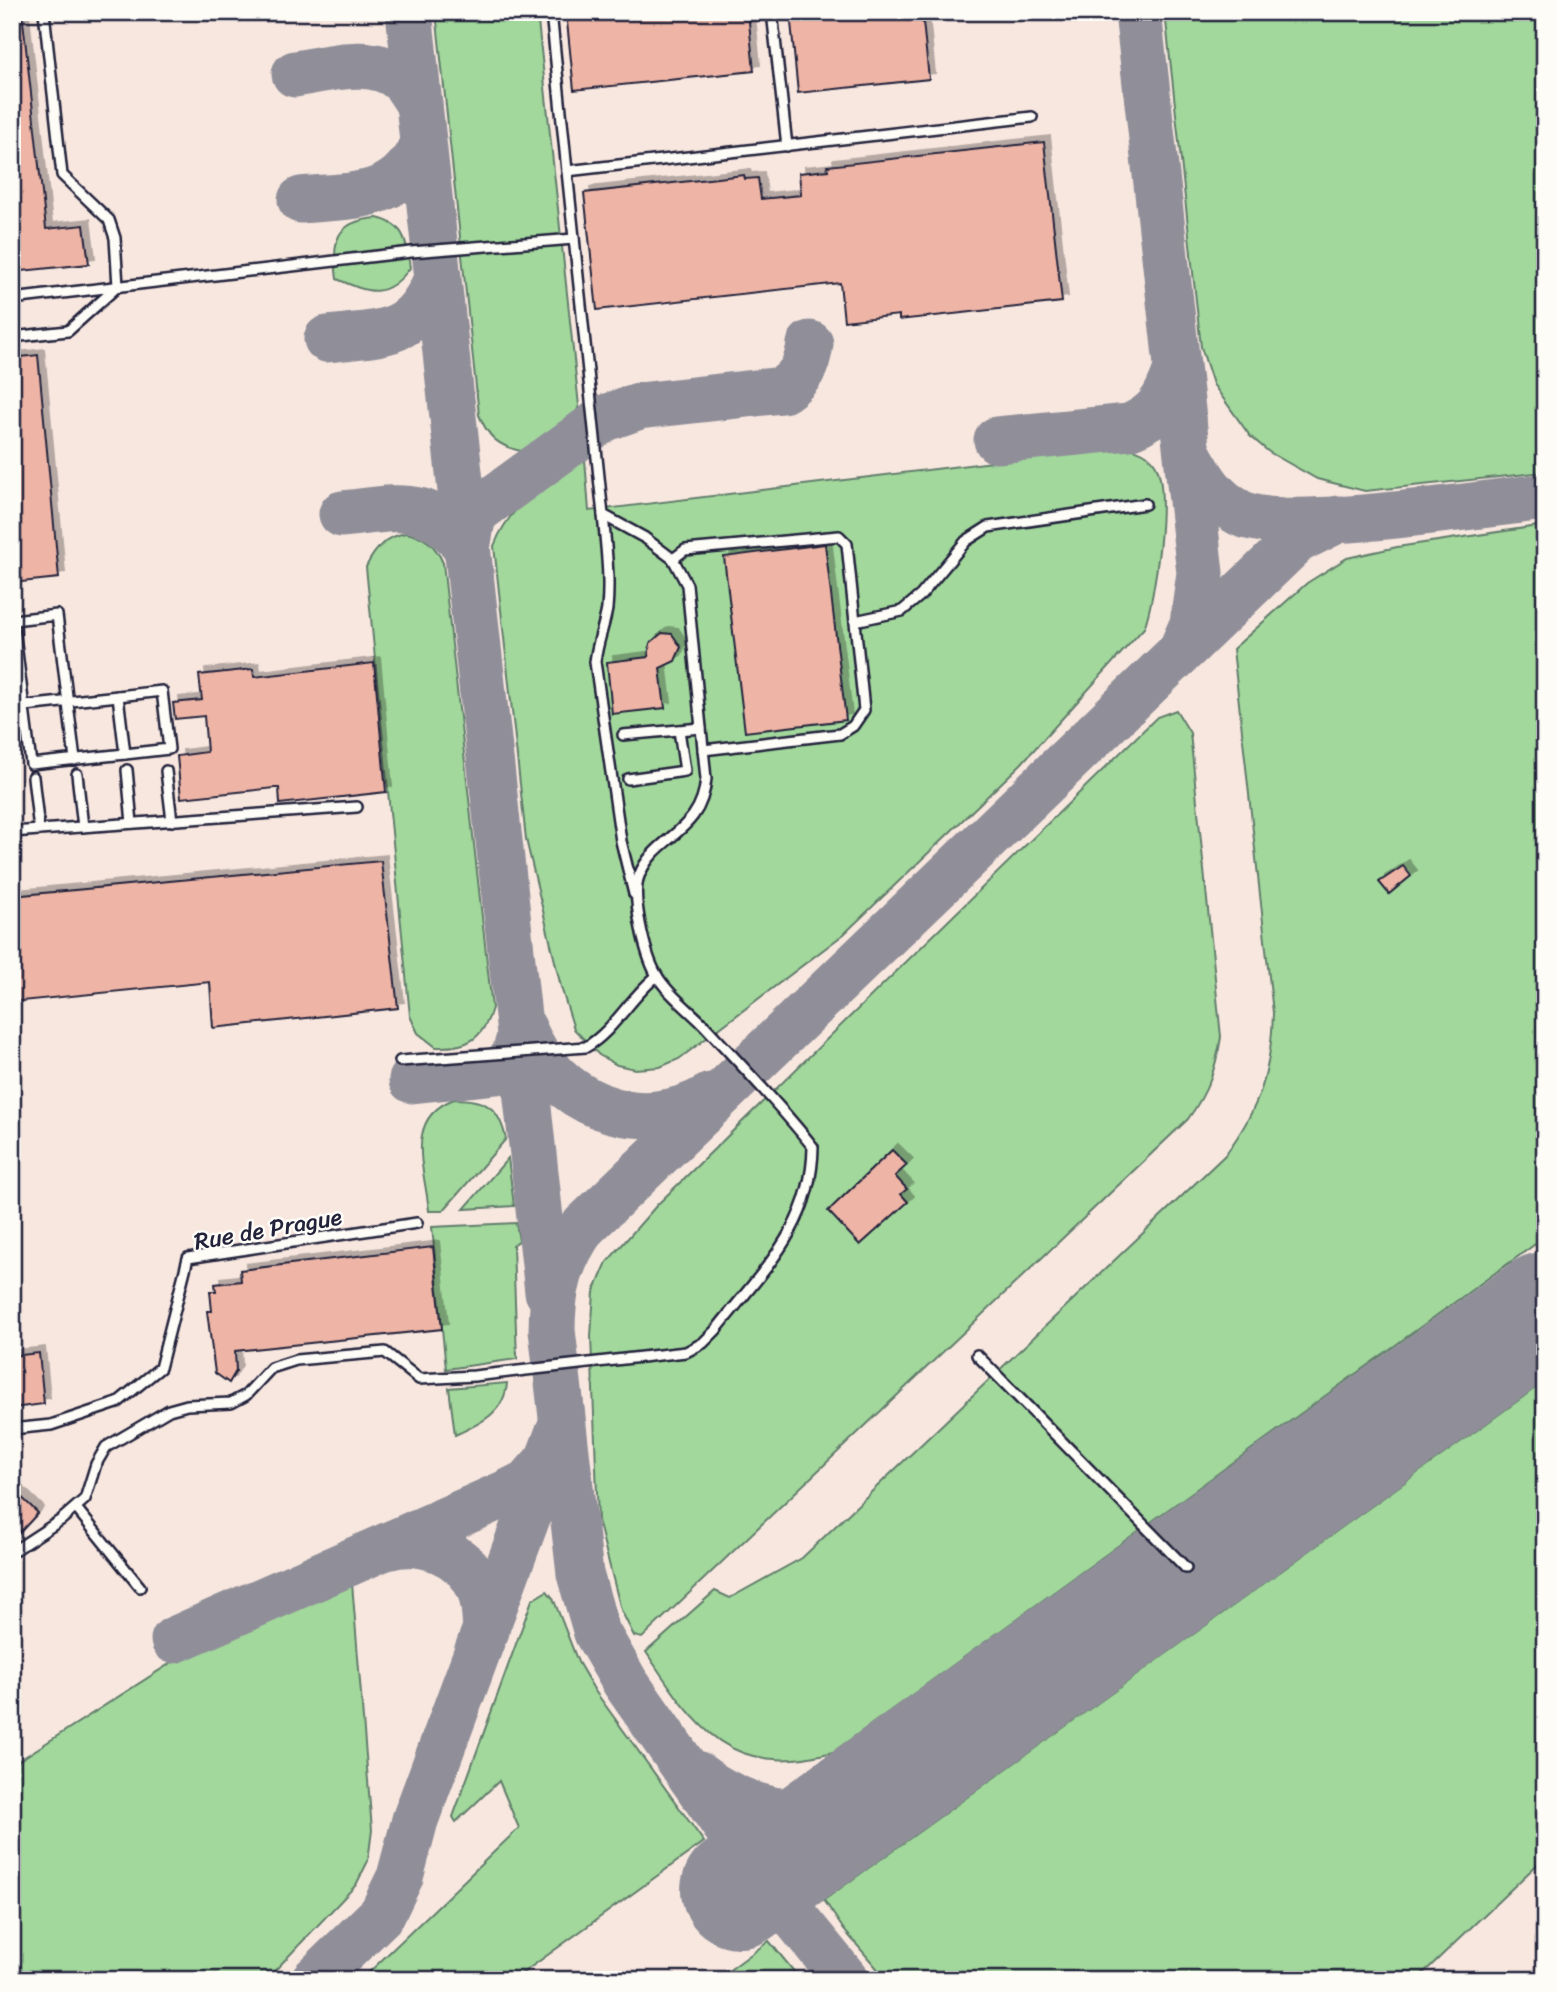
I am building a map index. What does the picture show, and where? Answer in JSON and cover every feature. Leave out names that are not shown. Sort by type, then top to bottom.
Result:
[{"type":"lane","points":[[44,12],[62,175],[109,220],[115,238],[118,286]]},
{"type":"lane","points":[[12,1552],[85,1499],[96,1464],[106,1447],[169,1410],[187,1405],[230,1403],[246,1395],[271,1368],[296,1360],[385,1352],[419,1379],[474,1376],[686,1352],[703,1343],[792,1233],[802,1213],[813,1147],[785,1112],[657,976],[621,841],[595,662],[597,638],[606,612],[609,580],[551,12]]},
{"type":"lane","points":[[772,12],[787,146]]},
{"type":"lane","points":[[567,171],[1032,117]]},
{"type":"lane","points":[[12,299],[411,252],[574,239]]},
{"type":"lane","points":[[12,337],[68,331],[118,286]]},
{"type":"lane","points":[[855,621],[902,611],[921,595],[967,541],[988,527],[1145,504]]},
{"type":"lane","points":[[603,516],[645,538],[673,559],[687,585],[703,750],[704,800],[695,815],[649,859],[639,875],[635,895]]},
{"type":"lane","points":[[673,559],[685,550],[839,536],[846,544],[864,710],[853,726],[840,734],[703,750]]},
{"type":"lane","points":[[25,706],[68,701],[163,691],[169,749],[75,760],[31,764],[12,620],[57,615],[68,701],[75,760]]},
{"type":"lane","points":[[118,696],[125,754]]},
{"type":"lane","points":[[623,735],[701,728]]},
{"type":"lane","points":[[628,779],[685,771],[679,730]]},
{"type":"lane","points":[[127,770],[132,823]]},
{"type":"lane","points":[[166,771],[172,821]]},
{"type":"lane","points":[[77,774],[83,827]]},
{"type":"lane","points":[[33,777],[39,830]]},
{"type":"lane","points":[[12,832],[356,807]]},
{"type":"lane","points":[[400,1061],[586,1047],[596,1041],[641,989],[657,976]]},
{"type":"lane","name":"Rue de Prague","points":[[12,1429],[51,1425],[117,1403],[159,1368],[188,1258],[417,1223]]},
{"type":"lane","points":[[977,1355],[1186,1568]]},
{"type":"lane","points":[[76,1508],[140,1587]]},
{"type":"shaded area","points":[[12,12],[1545,12],[1545,1980],[12,1980]]},
{"type":"green space","points":[[436,12],[537,12],[579,406],[574,418],[521,451],[495,439],[479,415]]},
{"type":"green space","points":[[1165,12],[1545,12],[1545,472],[1365,491],[1317,479],[1269,452],[1250,436],[1213,384],[1201,347]]},
{"type":"green space","points":[[377,218],[394,225],[403,235],[410,268],[393,285],[376,291],[359,288],[337,279],[335,254],[336,244],[344,229],[363,220]]},
{"type":"green space","points":[[1117,447],[1143,453],[1155,464],[1160,477],[1160,545],[1153,594],[1144,628],[1021,764],[844,934],[679,1059],[660,1067],[635,1069],[617,1065],[599,1055],[574,1029],[561,987],[526,839],[494,546],[501,530],[520,505],[585,459],[589,511]]},
{"type":"green space","points":[[1545,525],[1545,1237],[833,1752],[797,1759],[768,1759],[742,1753],[720,1741],[700,1725],[682,1704],[646,1652],[715,1591],[730,1598],[802,1558],[1225,1155],[1255,1105],[1270,1053],[1273,1013],[1233,649],[1307,583],[1347,558],[1397,547]]},
{"type":"green space","points":[[406,533],[429,542],[443,563],[492,1008],[484,1028],[478,1035],[465,1044],[447,1047],[436,1047],[418,1033],[410,1016],[366,567],[382,545],[393,537]]},
{"type":"green space","points":[[1176,710],[1190,733],[1221,1037],[1213,1070],[1200,1100],[1188,1119],[642,1638],[634,1636],[621,1610],[598,1520],[591,1336],[594,1292],[607,1262],[657,1205],[1157,717]]},
{"type":"green space","points":[[454,1099],[475,1101],[489,1107],[499,1119],[506,1139],[443,1211],[429,1211],[422,1162],[423,1132],[428,1119],[438,1108]]},
{"type":"green space","points":[[508,1158],[514,1206],[464,1209]]},
{"type":"green space","points":[[516,1223],[519,1241],[513,1245],[517,1359],[446,1369],[432,1227]]},
{"type":"green space","points":[[1545,1381],[1545,1857],[1416,1980],[887,1980],[844,1930],[824,1900]]},
{"type":"green space","points":[[507,1383],[496,1410],[481,1422],[455,1435],[449,1388]]},
{"type":"green space","points":[[352,1583],[372,1830],[368,1861],[356,1885],[266,1980],[12,1980],[12,1765],[185,1654]]},
{"type":"green space","points":[[547,1591],[553,1598],[578,1662],[595,1691],[704,1842],[513,1980],[361,1980],[519,1828],[499,1781],[456,1822],[453,1817],[532,1600]]},
{"type":"green space","points":[[769,1941],[801,1980],[716,1980]]},
{"type":"building","points":[[12,12],[22,12],[46,229],[84,225],[89,264],[12,272]]},
{"type":"building","points":[[566,12],[748,12],[754,71],[574,90]]},
{"type":"building","points":[[790,12],[922,12],[929,79],[798,93]]},
{"type":"building","points":[[1044,142],[1062,302],[899,320],[899,315],[844,321],[840,283],[597,310],[584,193],[744,175],[745,179],[758,178],[761,199],[801,195],[799,173],[828,170],[827,166]]},
{"type":"building","points":[[38,355],[59,578],[12,583],[12,358]]},
{"type":"building","points":[[825,544],[846,720],[745,732],[724,557]]},
{"type":"building","points":[[662,633],[672,634],[681,647],[675,661],[660,668],[665,708],[612,714],[607,662],[648,657],[650,643]]},
{"type":"building","points":[[374,663],[386,792],[280,804],[279,788],[181,798],[177,756],[207,752],[204,716],[175,719],[173,703],[202,700],[199,675],[253,669],[254,677]]},
{"type":"building","points":[[381,861],[398,1008],[213,1028],[210,982],[12,1002],[12,896]]},
{"type":"building","points":[[1403,866],[1411,876],[1389,894],[1379,882]]},
{"type":"building","points":[[892,1150],[907,1165],[895,1176],[907,1189],[901,1194],[908,1202],[860,1245],[828,1211]]},
{"type":"building","points":[[433,1247],[442,1329],[235,1351],[236,1371],[229,1383],[215,1373],[207,1311],[212,1311],[210,1291],[216,1291],[215,1284],[241,1281],[240,1270]]},
{"type":"building","points":[[39,1353],[44,1404],[12,1408],[12,1356]]},
{"type":"building","points":[[12,1488],[38,1513],[12,1541]]},
{"type":"taxiway","points":[[409,12],[548,1292]]},
{"type":"taxiway","points":[[1138,12],[1200,573],[1193,624],[1182,649]]},
{"type":"taxiway","points":[[295,74],[336,67],[379,68],[403,81],[419,104]]},
{"type":"taxiway","points":[[301,200],[356,195],[387,186],[401,177],[422,145]]},
{"type":"taxiway","points":[[327,339],[381,332],[408,321],[419,311],[438,276]]},
{"type":"taxiway","points":[[467,548],[472,520],[478,510],[605,418],[639,406],[783,390],[802,370],[810,344]]},
{"type":"taxiway","points":[[997,440],[1129,427],[1154,412],[1168,391],[1176,372]]},
{"type":"taxiway","points":[[1188,454],[1203,480],[1223,502],[1240,513],[1264,519],[1340,520],[1545,497]]},
{"type":"taxiway","points":[[342,514],[397,509],[426,513],[439,520],[467,548]]},
{"type":"taxiway","points":[[846,1980],[760,1875],[625,1682],[597,1633],[580,1574],[552,1330],[556,1288],[563,1263],[584,1226],[1297,540],[1339,519]]},
{"type":"taxiway","points":[[523,1028],[537,1055],[555,1077],[577,1094],[602,1107],[628,1113],[656,1114],[684,1109],[711,1096]]},
{"type":"taxiway","points":[[412,1080],[497,1071],[513,1060],[521,1034]]},
{"type":"taxiway","points":[[314,1980],[382,1914],[400,1877],[415,1820],[559,1431]]},
{"type":"taxiway","points":[[174,1640],[507,1493],[529,1482],[550,1458]]},
{"type":"taxiway","points":[[387,1547],[400,1544],[427,1546],[452,1556],[463,1565],[481,1592],[486,1631]]},
{"type":"taxiway","points":[[696,1774],[734,1798],[775,1810],[817,1812],[861,1802]]},
{"type":"runway","points":[[739,1890],[1545,1310]]}]
